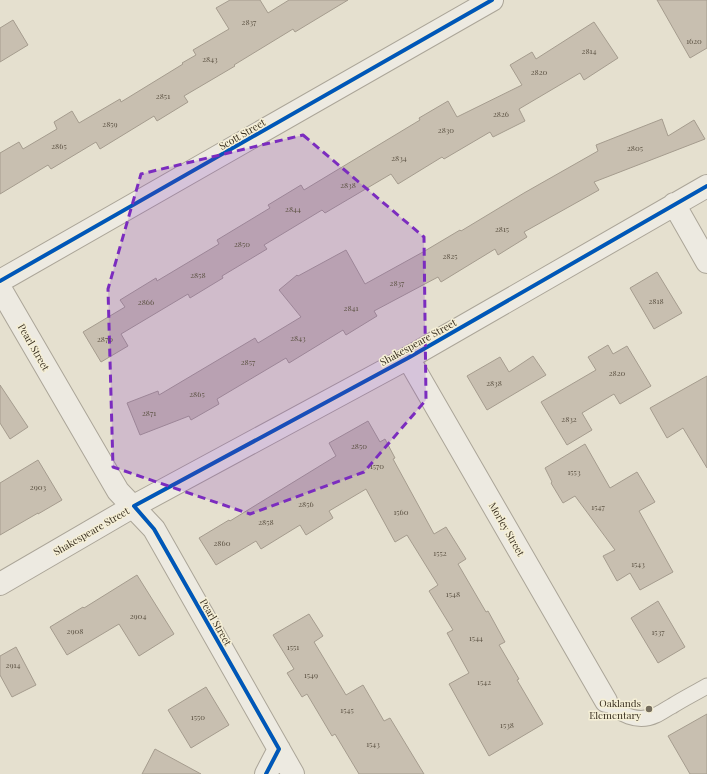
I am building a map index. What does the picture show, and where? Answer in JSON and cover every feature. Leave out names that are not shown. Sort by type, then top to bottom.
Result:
[{"type":"street","name":"Scott Street","points":[[0,281],[492,0]]},
{"type":"street","name":"Shakespeare Street","points":[[0,584],[134,506],[408,358],[707,186]]},
{"type":"street","points":[[674,204],[707,262]]},
{"type":"street","name":"Pearl Street","points":[[0,288],[118,491],[134,506],[154,529],[293,774]]},
{"type":"street","name":"Morley Street","points":[[408,358],[606,701]]},
{"type":"street","points":[[266,774],[279,749]]},
{"type":"lane","points":[[606,701],[621,714],[630,718],[643,718],[655,716],[707,686]]},
{"type":"highlighted area","points":[[303,135],[424,237],[426,400],[364,472],[250,514],[113,467],[108,289],[141,174]]},
{"type":"building","points":[[230,0],[260,0],[268,13],[289,0],[348,0],[295,32],[293,29],[184,96],[188,102],[157,121],[154,116],[100,149],[96,142],[51,169],[48,165],[0,194],[0,153],[19,142],[23,149],[57,129],[54,122],[72,111],[79,123],[120,99],[121,102],[183,64],[182,63],[196,55],[193,50],[229,29],[216,8]]},
{"type":"building","points":[[657,0],[707,0],[707,48],[690,58]]},
{"type":"building","points":[[13,20],[28,45],[0,62],[0,28]]},
{"type":"building","points":[[594,22],[618,58],[584,80],[580,73],[519,109],[525,121],[493,137],[490,132],[444,159],[442,157],[398,184],[391,174],[325,213],[322,210],[264,245],[267,249],[222,276],[223,278],[190,298],[188,294],[121,334],[128,346],[101,362],[83,332],[125,307],[120,300],[156,278],[157,281],[219,244],[217,240],[270,208],[268,205],[301,185],[304,190],[420,120],[419,118],[448,101],[457,117],[522,85],[510,65],[532,52],[536,59]]},
{"type":"building","points":[[662,119],[668,136],[694,120],[705,139],[594,182],[599,190],[524,232],[527,237],[498,255],[495,249],[441,282],[438,277],[374,311],[377,316],[346,335],[343,330],[289,363],[286,358],[217,399],[219,404],[191,420],[189,416],[140,435],[127,403],[158,391],[159,395],[255,338],[258,343],[301,317],[279,290],[297,275],[298,276],[346,250],[365,284],[460,230],[461,231],[598,151],[596,145]]},
{"type":"building","points":[[657,272],[682,313],[654,329],[630,288]]},
{"type":"building","points":[[608,345],[613,354],[627,346],[651,386],[620,404],[614,394],[582,413],[592,430],[567,445],[541,402],[596,370],[588,357]]},
{"type":"building","points":[[533,356],[546,375],[487,410],[467,376],[500,357],[509,372]]},
{"type":"building","points":[[707,376],[707,468],[683,428],[667,438],[650,408]]},
{"type":"building","points":[[0,385],[28,427],[10,439],[0,423]]},
{"type":"building","points":[[368,421],[380,442],[385,439],[395,458],[393,459],[434,534],[446,527],[466,559],[458,564],[486,612],[488,611],[505,642],[499,645],[519,679],[517,680],[543,724],[489,756],[449,684],[469,673],[447,633],[453,630],[429,591],[438,585],[407,535],[395,542],[366,489],[329,511],[333,518],[306,535],[300,525],[261,549],[256,541],[216,565],[199,538],[229,520],[230,521],[336,456],[329,443]]},
{"type":"building","points":[[585,444],[610,488],[637,472],[655,502],[639,511],[673,572],[640,590],[630,573],[617,581],[603,556],[615,550],[575,496],[563,503],[551,483],[552,482],[545,468]]},
{"type":"building","points":[[38,460],[62,500],[0,535],[0,483]]},
{"type":"building","points":[[137,575],[174,634],[139,656],[119,624],[67,655],[50,627]]},
{"type":"building","points":[[658,601],[685,647],[658,663],[631,618]]},
{"type":"building","points":[[309,614],[323,636],[314,642],[346,695],[363,685],[384,721],[390,718],[424,774],[359,774],[335,734],[332,736],[307,694],[302,697],[287,673],[294,669],[273,635]]},
{"type":"building","points":[[16,647],[36,685],[12,697],[0,675],[0,656]]},
{"type":"building","points":[[206,687],[229,725],[191,748],[168,710]]},
{"type":"building","points":[[707,714],[707,774],[690,774],[668,736]]},
{"type":"building","points":[[155,749],[201,774],[142,774]]},
{"type":"cycle path","points":[[0,281],[492,0]]},
{"type":"cycle path","points":[[266,774],[279,749],[154,529],[134,506],[408,358],[707,186]]},
{"type":"place","name":"Oaklands Elementary","points":[[649,709]]}]
